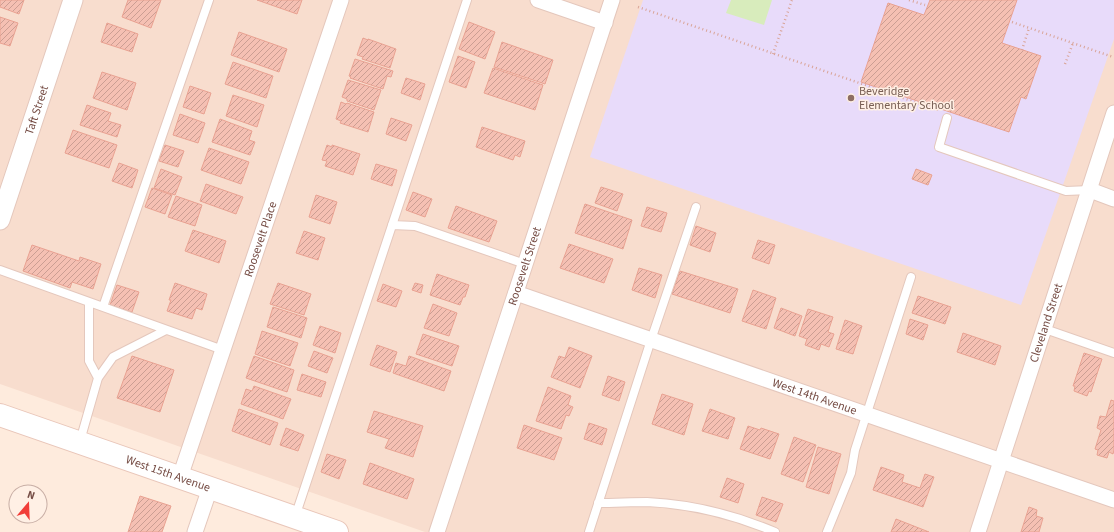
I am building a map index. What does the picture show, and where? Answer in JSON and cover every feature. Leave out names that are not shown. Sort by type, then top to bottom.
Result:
[{"type":"main road","name":"West 15th Avenue","points":[[0,415],[337,532]]},
{"type":"street","name":"Taft Street","points":[[0,220],[73,0]]},
{"type":"street","name":"Roosevelt Place","points":[[180,477],[341,0]]},
{"type":"street","points":[[538,0],[605,23]]},
{"type":"street","name":"Roosevelt Street","points":[[437,532],[612,0]]},
{"type":"street","name":"Cleveland Street","points":[[978,532],[1114,113]]},
{"type":"street","points":[[1090,190],[1114,199]]},
{"type":"street","name":"West 14th Avenue","points":[[516,293],[1114,500]]},
{"type":"street","points":[[195,532],[210,488]]},
{"type":"lane","points":[[103,307],[209,0]]},
{"type":"lane","points":[[295,517],[467,0]]},
{"type":"lane","points":[[946,115],[939,147],[1066,191],[1090,190]]},
{"type":"lane","points":[[589,532],[696,207]]},
{"type":"lane","points":[[392,225],[415,226],[525,264]]},
{"type":"lane","points":[[0,270],[223,350]]},
{"type":"lane","points":[[827,532],[851,474],[855,450],[911,277]]},
{"type":"lane","points":[[89,302],[89,361],[98,378]]},
{"type":"lane","points":[[1045,329],[1114,353]]},
{"type":"lane","points":[[80,443],[98,378],[113,357],[166,330]]},
{"type":"lane","points":[[598,503],[647,502],[676,505],[706,510],[732,517],[775,532]]},
{"type":"path","points":[[773,54],[792,0]]},
{"type":"path","points":[[910,0],[925,5]]},
{"type":"path","points":[[638,7],[946,115]]},
{"type":"path","points":[[1012,22],[1113,57]]},
{"type":"path","points":[[1022,50],[1029,28]]},
{"type":"path","points":[[1066,64],[1073,43]]},
{"type":"shaded area","points":[[0,0],[1114,0],[1114,532],[425,532],[0,384]]},
{"type":"shaded area","name":"Beveridge Elementary School","points":[[643,0],[1114,0],[1114,39],[1021,305],[590,157]]},
{"type":"green space","points":[[731,0],[772,0],[764,25],[726,13]]},
{"type":"building","points":[[0,0],[24,0],[19,14],[0,7]]},
{"type":"building","points":[[128,0],[161,0],[151,28],[122,17]]},
{"type":"building","points":[[257,0],[302,0],[297,14]]},
{"type":"building","points":[[930,0],[1017,0],[1002,43],[1041,56],[1026,99],[1021,97],[1009,132],[861,82],[888,3],[924,15]]},
{"type":"building","points":[[0,17],[18,23],[10,46],[0,43]]},
{"type":"building","points":[[469,22],[495,32],[485,59],[459,49]]},
{"type":"building","points":[[107,23],[138,34],[132,52],[101,42]]},
{"type":"building","points":[[239,32],[287,49],[279,72],[231,55]]},
{"type":"building","points":[[363,38],[396,49],[390,68],[362,59],[363,57],[357,55]]},
{"type":"building","points":[[502,42],[553,60],[545,84],[494,67]]},
{"type":"building","points":[[458,56],[475,62],[466,88],[449,82]]},
{"type":"building","points":[[355,59],[393,71],[391,77],[387,76],[383,89],[350,78],[351,77],[349,76]]},
{"type":"building","points":[[233,62],[273,76],[266,98],[225,84]]},
{"type":"building","points":[[493,68],[543,85],[535,110],[484,93]]},
{"type":"building","points":[[102,72],[136,83],[127,110],[93,98]]},
{"type":"building","points":[[406,78],[425,84],[420,100],[401,93]]},
{"type":"building","points":[[348,80],[381,90],[374,110],[347,101],[347,99],[342,97]]},
{"type":"building","points":[[190,86],[211,93],[204,114],[183,107]]},
{"type":"building","points":[[233,95],[264,105],[257,127],[226,116]]},
{"type":"building","points":[[341,102],[374,112],[368,132],[340,123],[341,121],[336,119]]},
{"type":"building","points":[[87,105],[111,113],[108,121],[121,125],[117,137],[80,125]]},
{"type":"building","points":[[180,114],[205,123],[198,143],[173,135]]},
{"type":"building","points":[[391,118],[412,125],[406,141],[386,134]]},
{"type":"building","points":[[220,119],[252,131],[249,140],[255,142],[250,155],[212,142]]},
{"type":"building","points":[[482,127],[525,141],[520,157],[515,155],[513,160],[476,147]]},
{"type":"building","points":[[73,130],[117,145],[109,168],[65,153]]},
{"type":"building","points":[[165,145],[184,151],[178,167],[159,161]]},
{"type":"building","points":[[327,145],[332,147],[332,145],[360,154],[353,175],[325,166],[327,161],[322,160]]},
{"type":"building","points":[[209,148],[249,162],[241,184],[201,170]]},
{"type":"building","points":[[119,163],[138,170],[132,188],[112,181]]},
{"type":"building","points":[[376,164],[397,170],[392,186],[371,179]]},
{"type":"building","points":[[161,169],[182,177],[175,195],[154,188]]},
{"type":"building","points":[[916,169],[932,175],[928,185],[912,179]]},
{"type":"building","points":[[206,184],[243,197],[236,214],[200,201]]},
{"type":"building","points":[[601,187],[623,194],[617,211],[595,203]]},
{"type":"building","points":[[152,188],[172,195],[165,214],[145,207]]},
{"type":"building","points":[[413,192],[432,199],[425,217],[406,210]]},
{"type":"building","points":[[316,195],[337,202],[330,224],[309,217]]},
{"type":"building","points":[[176,196],[202,205],[195,226],[168,217]]},
{"type":"building","points":[[585,204],[632,220],[623,249],[575,233]]},
{"type":"building","points":[[456,206],[497,221],[489,242],[448,228]]},
{"type":"building","points":[[647,207],[667,213],[661,232],[641,226]]},
{"type":"building","points":[[696,226],[716,233],[710,252],[690,245]]},
{"type":"building","points":[[193,230],[226,241],[219,263],[185,251]]},
{"type":"building","points":[[304,231],[325,238],[318,260],[296,253]]},
{"type":"building","points":[[758,240],[775,245],[769,264],[752,258]]},
{"type":"building","points":[[569,244],[613,259],[604,283],[560,268]]},
{"type":"building","points":[[32,245],[79,261],[80,257],[101,264],[93,289],[72,282],[70,288],[23,271]]},
{"type":"building","points":[[639,268],[662,275],[655,298],[632,290]]},
{"type":"building","points":[[680,271],[738,289],[730,313],[672,294]]},
{"type":"building","points":[[437,274],[469,285],[465,297],[463,297],[460,305],[430,295]]},
{"type":"building","points":[[175,283],[207,294],[202,310],[196,308],[192,319],[167,311]]},
{"type":"building","points":[[278,283],[311,294],[304,315],[270,304]]},
{"type":"building","points":[[415,283],[423,285],[421,293],[412,290]]},
{"type":"building","points":[[383,284],[402,291],[396,307],[377,301]]},
{"type":"building","points":[[117,285],[139,292],[132,312],[110,305]]},
{"type":"building","points":[[753,290],[776,298],[766,329],[742,321]]},
{"type":"building","points":[[918,296],[951,307],[945,324],[912,313]]},
{"type":"building","points":[[433,304],[457,313],[449,336],[424,328]]},
{"type":"building","points":[[273,307],[307,318],[301,338],[267,327]]},
{"type":"building","points":[[781,308],[802,316],[795,336],[774,328]]},
{"type":"building","points":[[808,309],[833,317],[828,332],[834,334],[829,347],[821,344],[819,350],[805,345],[807,339],[799,336]]},
{"type":"building","points":[[910,319],[928,325],[923,340],[906,334]]},
{"type":"building","points":[[845,320],[862,326],[853,354],[836,349]]},
{"type":"building","points":[[320,326],[341,333],[335,353],[313,345]]},
{"type":"building","points":[[262,331],[298,343],[290,366],[255,354]]},
{"type":"building","points":[[963,333],[1001,346],[995,365],[957,352]]},
{"type":"building","points":[[423,334],[459,346],[452,366],[416,354]]},
{"type":"building","points":[[377,345],[397,352],[390,372],[370,365]]},
{"type":"building","points":[[569,347],[592,356],[580,388],[551,377],[559,356],[565,358]]},
{"type":"building","points":[[314,351],[333,358],[327,373],[308,366]]},
{"type":"building","points":[[1084,353],[1102,359],[1091,392],[1089,391],[1087,396],[1074,391],[1075,386],[1073,386]]},
{"type":"building","points":[[132,356],[174,370],[160,412],[117,398]]},
{"type":"building","points":[[254,356],[294,370],[287,392],[246,378]]},
{"type":"building","points":[[409,356],[451,371],[444,391],[393,373],[396,363],[406,366]]},
{"type":"building","points":[[302,374],[326,382],[321,397],[297,390]]},
{"type":"building","points":[[608,376],[625,382],[619,401],[602,395]]},
{"type":"building","points":[[254,386],[291,399],[283,419],[241,404],[246,389],[252,391]]},
{"type":"building","points":[[548,387],[571,396],[568,405],[573,407],[569,416],[566,415],[561,429],[536,421]]},
{"type":"building","points":[[662,394],[693,404],[684,435],[652,424]]},
{"type":"building","points":[[1111,400],[1114,401],[1114,450],[1113,454],[1109,452],[1107,458],[1097,455],[1098,450],[1095,449],[1101,430],[1097,428],[1100,416],[1106,417]]},
{"type":"building","points":[[239,409],[278,423],[270,445],[232,431]]},
{"type":"building","points":[[710,409],[735,418],[728,439],[702,431]]},
{"type":"building","points":[[374,411],[423,426],[413,457],[385,448],[389,439],[367,432]]},
{"type":"building","points":[[589,423],[607,429],[602,445],[584,439]]},
{"type":"building","points":[[524,425],[562,438],[554,460],[517,448]]},
{"type":"building","points":[[748,426],[760,430],[761,428],[779,434],[770,459],[740,449]]},
{"type":"building","points":[[286,428],[304,435],[298,451],[280,445]]},
{"type":"building","points":[[794,437],[816,445],[803,482],[781,474]]},
{"type":"building","points":[[818,447],[841,454],[829,494],[806,487]]},
{"type":"building","points":[[327,454],[346,460],[339,479],[321,472]]},
{"type":"building","points":[[370,463],[414,479],[407,499],[363,484]]},
{"type":"building","points":[[881,467],[904,475],[902,482],[920,488],[925,474],[934,477],[923,507],[873,490]]},
{"type":"building","points":[[727,478],[744,484],[738,503],[720,497]]},
{"type":"building","points":[[140,496],[171,506],[162,532],[128,532]]},
{"type":"building","points":[[762,497],[783,504],[776,522],[756,515]]},
{"type":"building","points":[[1029,507],[1037,510],[1036,516],[1043,518],[1039,532],[1021,532]]},
{"type":"building","points":[[896,519],[929,532],[891,532]]},
{"type":"place","name":"Beveridge Elementary School","points":[[851,98]]}]
